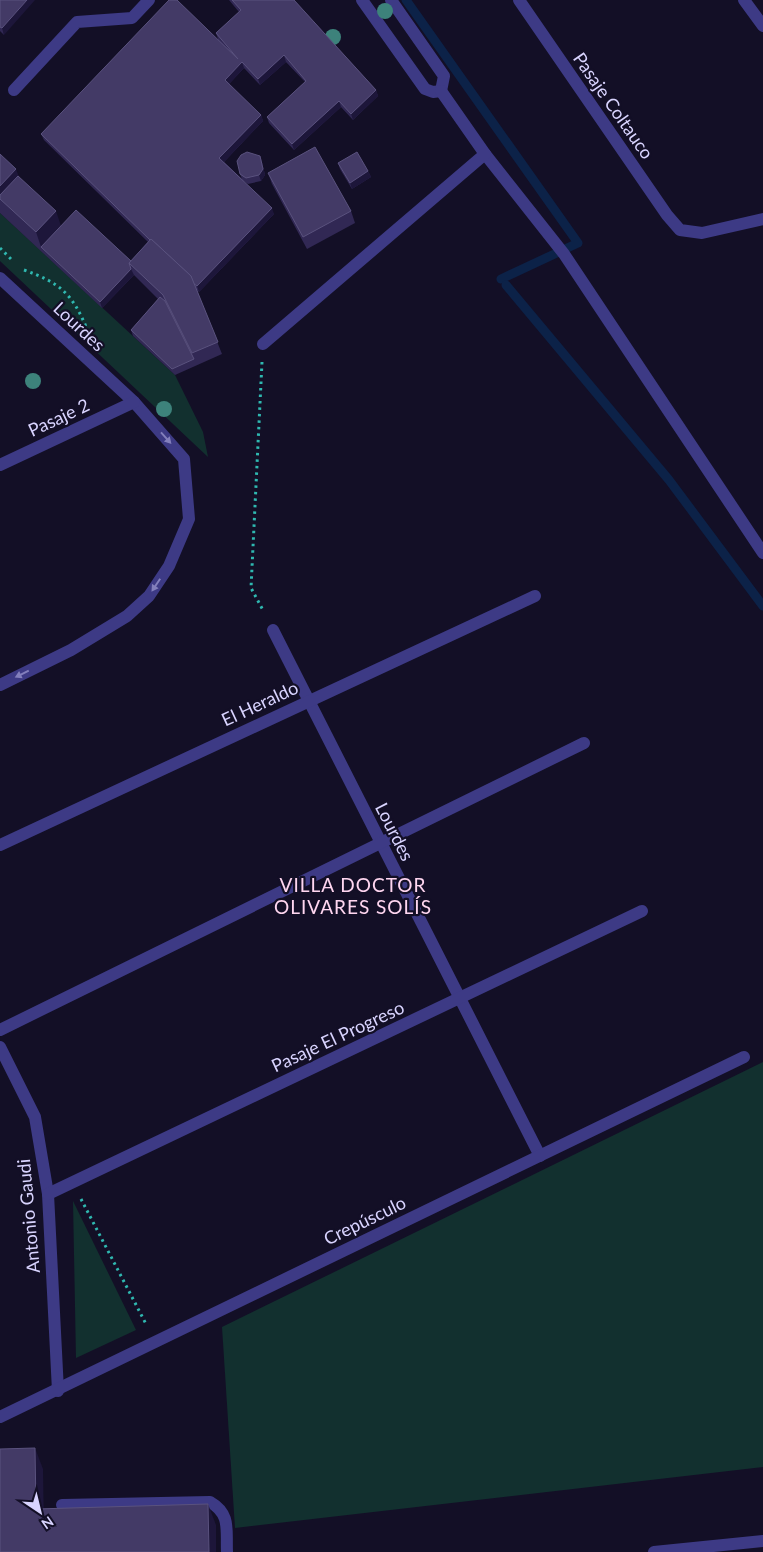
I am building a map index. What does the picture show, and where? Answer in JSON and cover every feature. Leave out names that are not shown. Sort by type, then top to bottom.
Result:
[{"type":"street","points":[[14,90],[77,22],[132,18],[149,0]]},
{"type":"street","points":[[362,0],[425,89],[433,92],[441,91]]},
{"type":"street","points":[[392,0],[444,76],[441,91],[485,154],[562,251],[763,553]]},
{"type":"street","name":"Pasaje Coltauco","points":[[520,0],[667,215],[680,230],[702,233],[763,219]]},
{"type":"street","points":[[744,0],[763,26]]},
{"type":"street","points":[[263,344],[485,154]]},
{"type":"street","name":"Lourdes","points":[[0,278],[134,402],[184,459],[189,519],[169,566],[149,596],[127,616],[71,650],[0,684]]},
{"type":"street","name":"Pasaje 2","points":[[0,465],[134,402]]},
{"type":"street","name":"El Heraldo","points":[[0,845],[535,596]]},
{"type":"street","name":"Lourdes","points":[[273,630],[540,1156]]},
{"type":"street","points":[[0,1030],[584,743]]},
{"type":"street","name":"Pasaje El Progreso","points":[[48,1194],[642,911]]},
{"type":"street","name":"Antonio Gaudi","points":[[0,1047],[35,1117],[48,1194],[58,1391]]},
{"type":"street","name":"Crepúsculo","points":[[0,1417],[58,1391],[744,1057]]},
{"type":"street","points":[[62,1505],[210,1502],[220,1508],[225,1516],[227,1552]]},
{"type":"street","points":[[654,1552],[763,1541]]},
{"type":"path","points":[[0,248],[23,270],[48,279],[67,291],[82,313],[91,334]]},
{"type":"path","points":[[263,344],[251,588],[273,630]]},
{"type":"path","points":[[72,1182],[156,1342]]},
{"type":"green space","points":[[0,213],[175,375],[203,432],[208,457],[0,261]]},
{"type":"green space","points":[[763,1062],[763,1467],[235,1528],[222,1327]]},
{"type":"green space","points":[[73,1201],[136,1330],[76,1358]]},
{"type":"building","points":[[0,0],[27,0],[2,28],[0,27]]},
{"type":"building","points":[[169,0],[177,0],[238,59],[216,33],[241,10],[232,0],[294,0],[376,90],[351,114],[339,101],[292,144],[267,117],[306,81],[284,55],[258,79],[242,62],[225,80],[261,115],[219,158],[272,208],[197,286],[193,283],[191,276],[150,240],[41,134]]},
{"type":"building","points":[[315,147],[351,211],[303,237],[268,173]]},
{"type":"building","points":[[247,152],[260,156],[263,169],[259,175],[246,178],[240,174],[237,161],[241,155]]},
{"type":"building","points":[[357,152],[368,171],[350,183],[338,163]]},
{"type":"building","points":[[0,154],[16,169],[0,186]]},
{"type":"building","points":[[18,176],[56,211],[36,232],[0,199],[0,195]]},
{"type":"building","points":[[76,210],[131,261],[129,263],[131,269],[100,302],[41,247]]},
{"type":"building","points":[[151,239],[191,276],[218,342],[192,353],[163,295],[129,263]]},
{"type":"building","points":[[160,297],[165,301],[194,359],[172,369],[131,330]]},
{"type":"building","points":[[35,1448],[36,1509],[208,1504],[209,1552],[0,1552],[0,1449]]},
{"type":"waterway","points":[[406,0],[578,243],[501,279]]},
{"type":"waterway","points":[[506,285],[669,480],[763,606]]},
{"type":"district","name":"VILLA DOCTOR OLIVARES SOLÍS","points":[[353,896]]}]
